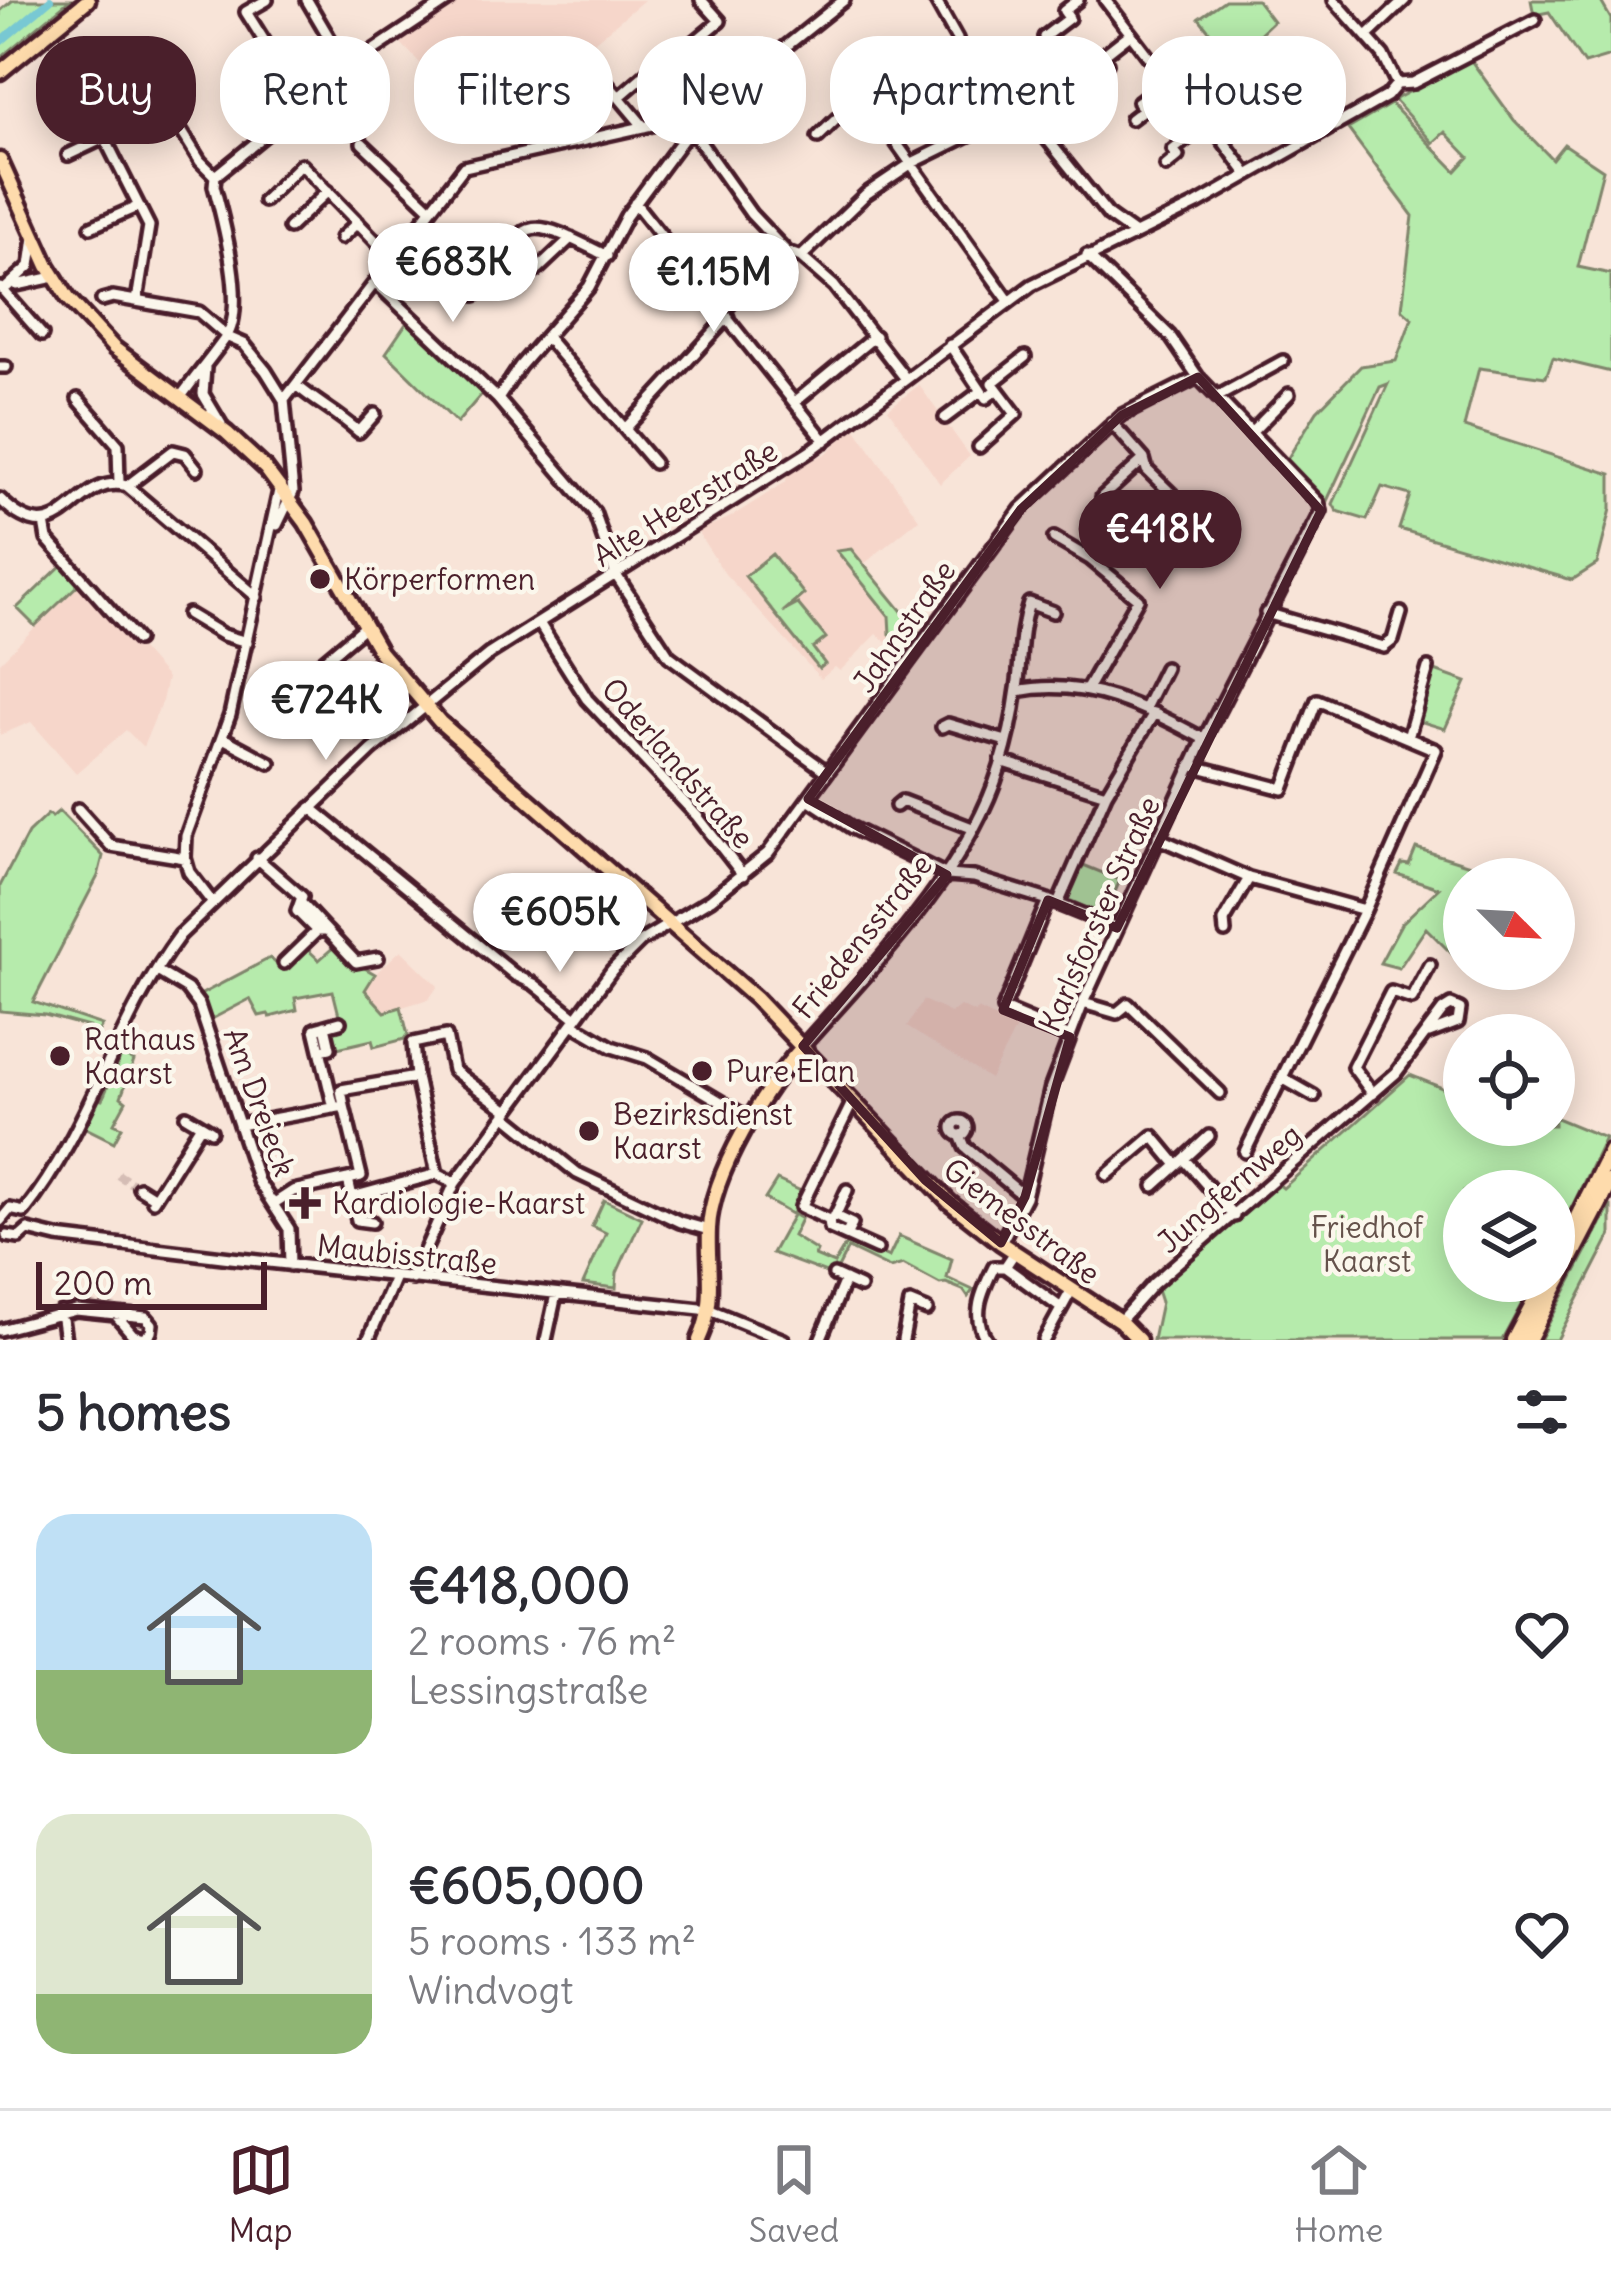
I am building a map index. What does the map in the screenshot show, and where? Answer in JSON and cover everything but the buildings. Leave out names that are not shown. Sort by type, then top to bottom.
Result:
[{"type":"highway","points":[[1575,1222],[1611,1151]]},
{"type":"highway","points":[[1518,1337],[1611,1181]]},
{"type":"highway","points":[[1518,1337],[1535,1302]]},
{"type":"main road","points":[[0,73],[88,0]]},
{"type":"main road","name":"Giemesstraße","points":[[0,160],[54,277],[97,332],[227,433],[280,487],[306,523],[364,627],[424,706],[502,780],[735,980],[803,1046],[925,1180],[1001,1243],[1120,1322],[1139,1340]]},
{"type":"main road","name":"Friedensstraße","points":[[710,1310],[709,1230],[718,1191],[750,1119],[776,1077],[803,1046]]},
{"type":"main road","points":[[699,1340],[710,1310]]},
{"type":"street","points":[[261,36],[246,12],[267,0]]},
{"type":"street","points":[[307,0],[328,36]]},
{"type":"street","points":[[390,39],[449,0]]},
{"type":"street","points":[[701,0],[720,21],[702,36]]},
{"type":"street","points":[[797,36],[844,0]]},
{"type":"street","points":[[934,0],[955,36]]},
{"type":"street","points":[[1052,36],[1070,18],[1064,11],[1078,0]]},
{"type":"street","points":[[1105,0],[1142,49]]},
{"type":"street","points":[[1334,0],[1394,71],[1397,84]]},
{"type":"street","points":[[1367,36],[1406,0]]},
{"type":"street","name":"Alte Heerstraße","points":[[1346,119],[1388,96],[1397,84],[1413,82],[1535,20]]},
{"type":"street","points":[[1118,43],[1130,34]]},
{"type":"street","points":[[619,97],[637,82]]},
{"type":"street","points":[[613,90],[637,119]]},
{"type":"street","points":[[1131,119],[1142,111]]},
{"type":"street","points":[[818,137],[830,125]]},
{"type":"street","points":[[284,400],[466,166],[637,129]]},
{"type":"street","points":[[68,155],[93,144]]},
{"type":"street","points":[[108,144],[150,232],[137,301]]},
{"type":"street","points":[[180,398],[228,337],[232,308],[231,272],[215,176],[190,144]]},
{"type":"street","points":[[215,176],[254,144]]},
{"type":"street","points":[[363,144],[431,209]]},
{"type":"street","points":[[498,398],[584,295],[635,203],[679,144]]},
{"type":"street","points":[[699,144],[788,252],[801,257],[834,286],[906,379]]},
{"type":"street","points":[[898,144],[1009,301]]},
{"type":"street","points":[[801,257],[866,194],[953,144]]},
{"type":"street","points":[[1051,144],[1109,216],[1132,233]]},
{"type":"street","points":[[1166,166],[1178,157],[1173,150],[1181,144]]},
{"type":"street","points":[[1225,144],[1248,175]]},
{"type":"street","name":"Alte Heerstraße","points":[[24,1212],[57,1167],[180,935],[424,706],[469,669],[825,441],[1009,301],[1087,255],[1302,144]]},
{"type":"street","points":[[264,201],[301,164],[394,260]]},
{"type":"street","points":[[289,228],[328,191]]},
{"type":"street","points":[[635,203],[825,441]]},
{"type":"street","points":[[91,227],[140,206]]},
{"type":"street","points":[[341,238],[358,222]]},
{"type":"street","points":[[422,222],[491,271]]},
{"type":"street","points":[[475,295],[525,229],[542,226],[607,256]]},
{"type":"street","points":[[3,288],[23,275],[32,260],[34,232]]},
{"type":"street","points":[[536,271],[571,238]]},
{"type":"street","points":[[625,429],[726,314],[788,252]]},
{"type":"street","points":[[1087,255],[1170,336],[1198,377],[1251,433],[1289,394]]},
{"type":"street","points":[[3,288],[54,277]]},
{"type":"street","points":[[376,284],[498,398],[594,512],[616,575],[676,662],[827,772]]},
{"type":"street","points":[[3,288],[42,335]]},
{"type":"street","points":[[102,300],[113,297],[195,310],[247,347],[284,400],[291,500],[272,533]]},
{"type":"street","points":[[795,402],[875,336]]},
{"type":"street","points":[[546,338],[654,463]]},
{"type":"street","points":[[950,345],[980,386]]},
{"type":"street","points":[[994,386],[1025,357]]},
{"type":"street","points":[[208,358],[203,394],[227,433]]},
{"type":"street","points":[[1216,397],[1283,361]]},
{"type":"street","points":[[945,418],[987,376],[1016,414],[979,447]]},
{"type":"street","name":"Jahnstraße","points":[[412,1279],[454,1184],[621,960],[641,940],[711,899],[776,844],[1021,509],[1112,423],[1198,377]]},
{"type":"street","points":[[296,385],[316,402],[328,403],[359,432],[375,414]]},
{"type":"street","points":[[78,399],[118,445],[123,485],[257,597]]},
{"type":"street","points":[[1112,423],[1144,459],[1147,470],[1195,517]]},
{"type":"street","name":"Karlsforster Straße","points":[[1001,1243],[1025,1197],[1046,1104],[1083,1003],[1191,765],[1321,511],[1318,502],[1251,433]]},
{"type":"street","points":[[0,499],[20,516],[44,522],[62,516],[99,487],[123,485],[173,451],[185,454],[197,469]]},
{"type":"street","points":[[1102,497],[1144,459]]},
{"type":"street","points":[[212,902],[192,878],[185,858],[191,816],[223,738],[280,487]]},
{"type":"street","points":[[44,522],[47,538],[137,640]]},
{"type":"street","points":[[278,522],[306,523]]},
{"type":"street","points":[[1054,538],[1090,559],[1138,598],[1087,688]]},
{"type":"street","name":"Friedensstraße","points":[[803,1046],[947,875],[1001,761],[1017,691],[1018,644],[1029,603],[1053,612]]},
{"type":"street","points":[[1266,613],[1384,647],[1393,640],[1401,613]]},
{"type":"street","points":[[188,614],[223,635],[247,642]]},
{"type":"street","name":"Oderlandstraße","points":[[539,623],[587,699],[698,816],[743,874]]},
{"type":"street","points":[[278,724],[302,680],[364,627]]},
{"type":"street","points":[[1070,1037],[1003,1009],[1150,710],[1165,668]]},
{"type":"street","points":[[1408,738],[1428,668]]},
{"type":"street","points":[[1017,691],[1087,688],[1150,710],[1204,739]]},
{"type":"street","points":[[1191,765],[1283,789],[1317,700],[1436,750],[1365,910],[1245,1152]]},
{"type":"street","points":[[942,727],[948,724],[1006,741]]},
{"type":"street","points":[[223,738],[270,763]]},
{"type":"street","points":[[1001,761],[1106,794]]},
{"type":"street","points":[[808,799],[852,828],[947,875],[974,878],[1053,902],[1117,928]]},
{"type":"street","points":[[896,806],[902,801],[913,804],[972,828]]},
{"type":"street","points":[[311,808],[575,1021],[612,1047],[647,1058],[750,1119]]},
{"type":"street","points":[[78,809],[111,846],[185,858]]},
{"type":"street","points":[[1158,838],[1249,878],[1365,910]]},
{"type":"street","points":[[257,859],[302,897],[297,911],[356,962],[378,958]]},
{"type":"street","points":[[1225,932],[1224,921],[1249,878]]},
{"type":"street","points":[[284,963],[322,931]]},
{"type":"street","points":[[1373,1094],[1353,1066],[1391,992],[1412,999],[1430,965]]},
{"type":"street","name":"Am Dreieck","points":[[157,971],[187,989],[199,1005],[258,1181],[289,1229],[290,1265]]},
{"type":"street","points":[[1083,1003],[1117,1013],[1128,1004],[1220,1093]]},
{"type":"street","points":[[273,1204],[293,1191],[361,1175],[315,1029],[340,1022]]},
{"type":"street","name":"Jungfernweg","points":[[1120,1322],[1154,1284],[1396,1073],[1429,1033]]},
{"type":"street","points":[[437,1174],[413,1043],[446,1036],[453,1070],[577,1173],[680,1222],[709,1230]]},
{"type":"street","points":[[336,1091],[416,1077]]},
{"type":"street","points":[[1284,1079],[1314,1096]]},
{"type":"street","points":[[852,1103],[800,1207],[852,1224],[846,1235],[877,1250]]},
{"type":"street","points":[[239,1125],[339,1107]]},
{"type":"street","points":[[139,1188],[154,1200],[206,1128],[186,1116]]},
{"type":"street","points":[[961,1135],[965,1147],[1025,1197]]},
{"type":"street","points":[[1107,1175],[1153,1136],[1234,1216]]},
{"type":"street","points":[[1154,1186],[1209,1136]]},
{"type":"street","points":[[352,1197],[437,1174],[454,1184]]},
{"type":"street","points":[[348,1179],[357,1220],[372,1222]]},
{"type":"street","points":[[832,1218],[847,1190]]},
{"type":"street","points":[[10,1209],[24,1212],[28,1230],[19,1238],[3,1240],[0,1221],[10,1209]]},
{"type":"street","name":"Maubisstraße","points":[[28,1230],[57,1238],[710,1310],[784,1340]]},
{"type":"street","points":[[1004,1267],[1015,1252]]},
{"type":"street","points":[[988,1340],[978,1326],[981,1296],[994,1267],[1004,1267],[1061,1308]]},
{"type":"street","points":[[368,1340],[395,1277]]},
{"type":"street","points":[[820,1340],[840,1278],[860,1287]]},
{"type":"street","points":[[1044,1340],[1072,1289]]},
{"type":"street","points":[[546,1340],[556,1294]]},
{"type":"street","points":[[903,1340],[910,1303],[928,1310]]},
{"type":"street","points":[[0,1330],[61,1312],[115,1313],[147,1317],[152,1324],[149,1338],[136,1336],[115,1313]]},
{"type":"street","points":[[61,1312],[65,1340]]},
{"type":"highlighted area","points":[[1198,377],[1321,511],[1117,928],[1048,900],[1003,1010],[1070,1037],[1025,1197],[1001,1243],[925,1180],[803,1046],[947,875],[808,799],[1021,509],[1122,415]]},
{"type":"shaded area","points":[[458,0],[644,0],[601,36],[414,36],[414,57],[401,43]]},
{"type":"shaded area","points":[[919,385],[970,456],[940,484],[888,409]]},
{"type":"shaded area","points":[[854,426],[919,519],[864,564],[919,632],[902,656],[877,634],[840,671],[835,667],[821,679],[725,574],[697,531],[729,518],[786,482],[787,473],[827,453]]},
{"type":"shaded area","points":[[81,582],[167,678],[143,747],[126,730],[76,773],[31,722],[0,735],[0,662]]},
{"type":"shaded area","points":[[401,950],[438,986],[429,999],[385,1012],[365,990]]},
{"type":"shaded area","points":[[923,1000],[951,1013],[960,1006],[975,1013],[978,1009],[1016,1028],[990,1079],[907,1027]]},
{"type":"green space","points":[[13,0],[70,0],[0,58],[0,11]]},
{"type":"green space","points":[[1225,0],[1257,0],[1273,21],[1257,36],[1213,36],[1199,18]]},
{"type":"green space","points":[[1531,0],[1600,0],[1611,19],[1611,56],[1584,64],[1549,12],[1534,15]]},
{"type":"green space","points":[[1470,59],[1514,120],[1552,159],[1564,144],[1603,170],[1578,267],[1611,274],[1611,372],[1553,358],[1546,377],[1479,368],[1464,427],[1611,474],[1611,509],[1597,564],[1572,580],[1399,529],[1410,495],[1382,487],[1367,520],[1337,511],[1333,504],[1388,384],[1380,387],[1327,501],[1286,461],[1317,411],[1361,366],[1396,361],[1412,318],[1402,309],[1413,216],[1348,129],[1391,104],[1456,171],[1469,157],[1445,132],[1433,143],[1394,100]]},
{"type":"green space","points":[[410,318],[486,389],[457,423],[386,353]]},
{"type":"green space","points":[[851,549],[919,632],[909,647],[890,634],[889,616],[837,551]]},
{"type":"green space","points":[[772,554],[804,594],[783,612],[798,604],[826,638],[813,648],[825,664],[819,669],[745,576]]},
{"type":"green space","points":[[64,563],[81,582],[35,626],[17,608]]},
{"type":"green space","points":[[1432,670],[1466,682],[1445,729],[1416,720]]},
{"type":"green space","points":[[59,811],[103,856],[98,876],[33,1002],[102,1025],[96,1036],[88,1034],[89,1027],[45,1015],[0,1011],[0,886],[28,833],[48,814],[52,817]]},
{"type":"green space","points":[[1416,848],[1448,858],[1443,858],[1443,945],[1426,928],[1399,968],[1380,963],[1401,924],[1439,888],[1397,874],[1402,864],[1409,865]]},
{"type":"green space","points":[[1076,862],[1120,880],[1113,897],[1118,909],[1113,915],[1064,898]]},
{"type":"green space","points":[[336,945],[375,974],[365,990],[385,1012],[401,1007],[405,1039],[374,1047],[372,1040],[333,1049],[328,1027],[341,1023],[333,991],[295,998],[297,1010],[270,1017],[259,1016],[250,999],[210,1020],[200,995],[270,958],[281,968],[304,946],[319,960]]},
{"type":"green space","points":[[122,1054],[134,1061],[121,1097],[126,1101],[114,1123],[122,1127],[114,1142],[84,1127]]},
{"type":"green space","name":"Friedhof Kaarst","points":[[1410,1075],[1443,1088],[1443,1146],[1575,1146],[1575,1126],[1605,1138],[1575,1200],[1575,1170],[1443,1170],[1443,1302],[1523,1302],[1502,1340],[1153,1340],[1161,1302],[1156,1287],[1278,1184],[1283,1188]]},
{"type":"green space","points":[[777,1180],[803,1192],[793,1214],[801,1219],[793,1236],[817,1251],[815,1256],[834,1264],[849,1239],[889,1257],[899,1236],[952,1259],[947,1278],[973,1290],[968,1297],[963,1290],[940,1284],[903,1264],[890,1268],[848,1248],[834,1276],[772,1253],[793,1215],[765,1199]]},
{"type":"green space","points":[[604,1200],[642,1218],[617,1273],[616,1288],[583,1284],[606,1233],[592,1226]]},
{"type":"green space","points":[[1611,1205],[1611,1235],[1557,1340],[1540,1340],[1560,1302],[1575,1302],[1575,1273]]},
{"type":"waterway","points":[[0,42],[50,0]]},
{"type":"tunnel","points":[[118,1175],[139,1188]]},
{"type":"place","name":"Körperformen","points":[[320,579]]},
{"type":"place","name":"Rathaus Kaarst","points":[[60,1056]]},
{"type":"place","name":"Pure Elan","points":[[702,1071]]},
{"type":"place","name":"Bezirksdienst Kaarst","points":[[589,1131]]},
{"type":"place","name":"Kardiologie-Kaarst","points":[[305,1203]]}]
